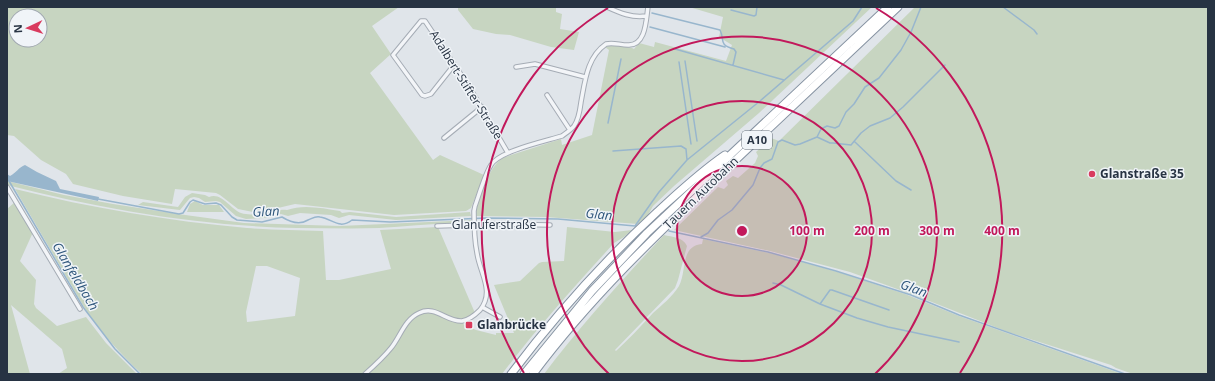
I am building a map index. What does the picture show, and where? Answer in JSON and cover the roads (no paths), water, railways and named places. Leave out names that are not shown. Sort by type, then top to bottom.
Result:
[{"type":"highway","name":"Tauern Autobahn","points":[[742,144],[888,7]]},
{"type":"highway","name":"Tauern Autobahn","points":[[533,374],[602,291],[658,234],[898,7]]},
{"type":"highway","points":[[511,374],[577,293],[646,222],[705,168],[742,144]]},
{"type":"highway","name":"A10","points":[[524,374],[592,291],[657,223],[742,144]]},
{"type":"street","points":[[607,7],[626,15],[639,17],[646,16]]},
{"type":"street","points":[[365,374],[390,349],[408,321],[415,315],[423,311],[433,311],[453,319],[463,321],[471,318],[482,307],[486,301],[487,288],[478,263],[474,211],[491,165],[497,158],[508,153],[562,136],[570,130],[580,111],[585,77],[593,57],[606,44],[612,43],[632,45],[639,42],[642,36],[648,7]]},
{"type":"street","name":"Adalbert-Stifter-Straße","points":[[454,65],[431,94],[425,96],[422,95],[393,55],[421,21],[425,21],[482,107],[508,153]]},
{"type":"street","points":[[516,67],[535,64],[585,77]]},
{"type":"street","points":[[547,95],[570,130]]},
{"type":"street","points":[[444,138],[482,107]]},
{"type":"street","points":[[7,187],[80,309]]},
{"type":"street","name":"Glanuferstraße","points":[[438,226],[474,224],[550,225]]},
{"type":"street","points":[[482,307],[500,317]]},
{"type":"water","points":[[25,165],[56,181],[60,189],[99,197],[98,201],[7,181],[7,174],[10,176]]},
{"type":"waterway","points":[[731,10],[754,16],[756,15],[757,7]]},
{"type":"waterway","name":"Glan","points":[[98,199],[179,214],[183,213],[193,200],[205,204],[216,203],[221,205],[232,217],[237,220],[262,222],[282,217],[298,223],[318,217],[340,224],[347,223],[352,220],[390,222],[486,218],[558,219],[635,226],[659,192],[687,160],[760,101],[853,21],[862,7]]},
{"type":"waterway","points":[[817,137],[821,129],[827,126],[835,128],[839,126],[846,112],[854,104],[865,87],[879,78],[901,50],[911,32],[921,7]]},
{"type":"waterway","points":[[1003,7],[1034,30],[1037,34]]},
{"type":"waterway","points":[[652,13],[720,30],[724,44],[734,49],[736,52],[733,65]]},
{"type":"waterway","points":[[650,27],[725,47]]},
{"type":"waterway","points":[[675,49],[784,80]]},
{"type":"waterway","points":[[608,123],[621,59]]},
{"type":"waterway","points":[[685,61],[697,141]]},
{"type":"waterway","points":[[679,62],[691,144]]},
{"type":"waterway","points":[[701,237],[708,233],[718,220],[732,210],[753,185],[760,168],[764,163],[772,159],[778,142],[782,140],[795,145],[817,137],[830,143],[851,145],[861,133],[870,126],[890,118],[903,107],[945,65]]},
{"type":"waterway","points":[[855,142],[896,181],[911,190]]},
{"type":"waterway","points":[[613,151],[681,146],[686,149],[687,160]]},
{"type":"waterway","name":"Glanfeldbach","points":[[9,181],[83,307],[115,349],[140,374]]},
{"type":"waterway","name":"Glan","points":[[669,231],[768,252],[836,271],[911,295],[959,315],[1125,374]]},
{"type":"waterway","points":[[773,283],[781,285],[820,304],[857,318],[888,327],[959,342]]},
{"type":"waterway","points":[[820,304],[830,290],[832,290],[889,310]]},
{"type":"place","name":"Glanstraße 35","points":[[1092,174]]},
{"type":"place","name":"Glanbrücke","points":[[469,325]]}]
